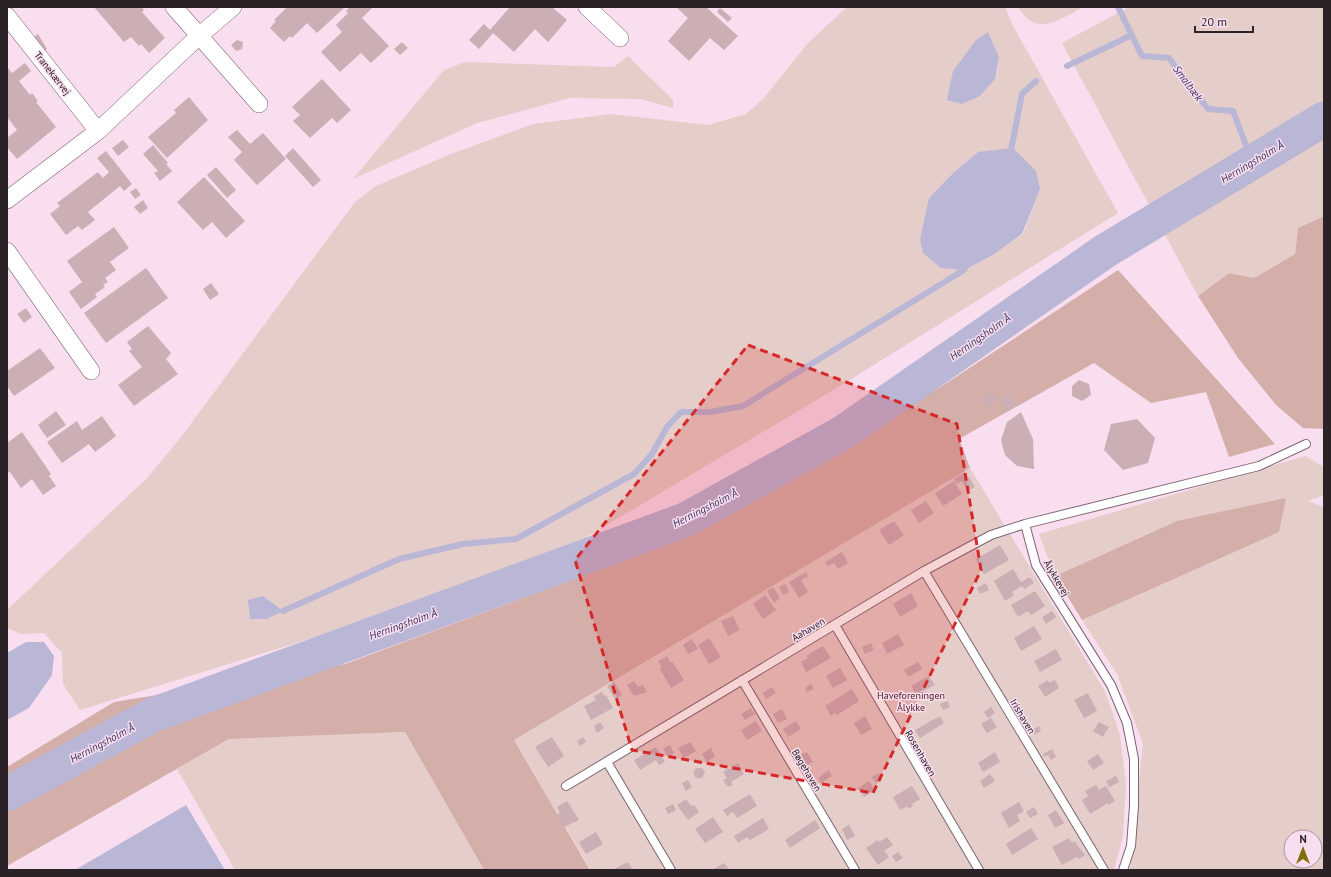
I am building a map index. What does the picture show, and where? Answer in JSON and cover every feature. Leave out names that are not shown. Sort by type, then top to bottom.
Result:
[{"type":"street","points":[[174,7],[259,104]]},
{"type":"street","points":[[7,200],[98,131],[233,7]]},
{"type":"street","points":[[587,7],[620,38]]},
{"type":"street","name":"Tranekærvej","points":[[7,16],[98,131]]},
{"type":"street","points":[[7,251],[91,370]]},
{"type":"lane","points":[[1025,524],[1259,466],[1306,444]]},
{"type":"lane","name":"Aahaven","points":[[566,786],[924,572],[991,534],[1025,524]]},
{"type":"lane","name":"Ålykkevej","points":[[1025,524],[1036,565],[1111,685],[1127,723],[1134,759],[1134,806],[1130,846],[1123,870]]},
{"type":"lane","name":"Irishaven","points":[[924,572],[1104,870]]},
{"type":"lane","name":"Rosenhaven","points":[[834,625],[979,870]]},
{"type":"lane","name":"Bøgehaven","points":[[742,680],[855,870]]},
{"type":"lane","points":[[607,762],[671,870]]},
{"type":"highlighted area","points":[[748,345],[957,424],[981,570],[873,793],[632,750],[575,560]]},
{"type":"green space","points":[[847,7],[1005,7],[1012,24],[1118,213],[835,389],[548,560],[293,644],[80,710],[63,684],[62,653],[44,633],[21,634],[7,628],[7,610],[147,478],[181,437],[355,202],[376,186],[451,154],[533,124],[611,114],[708,125],[746,114],[764,98],[807,44]],"holes":[[[988,32],[996,51],[998,66],[997,73],[993,80],[980,96]],[[978,152],[1040,189],[1023,234],[993,255],[964,270],[929,198],[954,172]]]},
{"type":"green space","points":[[1018,7],[1083,7],[1057,21],[1048,24],[1040,24],[1032,22]]},
{"type":"green space","points":[[1129,7],[1324,7],[1324,216],[1298,228],[1295,254],[1254,278],[1229,273],[1198,296],[1062,43]]},
{"type":"green space","points":[[628,56],[673,100],[673,108],[641,99],[570,98],[477,123],[353,179],[444,70],[465,62],[614,67]]},
{"type":"green space","points":[[1305,456],[1324,467],[1324,495],[1308,501],[1324,507],[1324,870],[1130,870],[1143,744],[1117,674],[1082,620],[1279,532],[1177,521],[1055,576],[1039,534]]},
{"type":"green space","name":"Haveforeningen Ålykke","points":[[970,468],[1106,693],[1120,735],[1126,784],[1123,836],[1114,870],[591,870],[514,740]]},
{"type":"green space","points":[[405,732],[484,870],[235,870],[177,769],[229,739]]},
{"type":"shaded area","points":[[988,32],[999,57],[995,79],[980,96],[962,104],[947,100],[953,71],[976,40]]},
{"type":"shaded area","points":[[1013,148],[1036,171],[1040,189],[1022,234],[993,255],[964,270],[941,268],[923,253],[920,240],[929,198],[954,172],[978,152]]},
{"type":"shaded area","points":[[1324,216],[1324,429],[1303,428],[1276,405],[1238,358],[1198,296],[1229,273],[1254,278],[1295,254],[1298,228]]},
{"type":"shaded area","points":[[1118,270],[1275,444],[1229,457],[1206,392],[1151,403],[1094,363],[959,439],[970,468],[514,740],[590,870],[484,870],[405,732],[229,739],[7,866],[7,767],[114,702],[345,664],[601,569],[751,491],[939,388]]},
{"type":"shaded area","points":[[1286,498],[1279,532],[1082,620],[1055,576],[1177,521]]},
{"type":"shaded area","points":[[263,596],[283,611],[267,619],[250,619],[248,600]]},
{"type":"shaded area","points":[[26,642],[44,642],[54,656],[52,675],[29,708],[7,720],[7,653]]},
{"type":"shaded area","points":[[186,805],[225,870],[75,870]]},
{"type":"building","points":[[94,7],[142,7],[144,10],[142,12],[165,38],[149,53],[141,44],[139,46],[131,37],[124,42]]},
{"type":"building","points":[[287,7],[345,7],[317,33],[307,23],[292,38],[290,36],[284,42],[270,28],[276,21],[274,20]]},
{"type":"building","points":[[350,7],[372,8],[362,18],[389,46],[371,63],[361,53],[340,72],[321,52],[342,32],[336,25],[348,13],[346,11]]},
{"type":"building","points":[[510,7],[552,7],[567,20],[548,42],[535,29],[514,52],[493,33],[479,49],[469,40],[484,24],[490,30]]},
{"type":"building","points":[[676,7],[706,7],[738,36],[724,50],[710,38],[689,61],[668,41],[688,18]]},
{"type":"building","points":[[720,8],[732,18],[728,22],[717,12]]},
{"type":"building","points":[[38,34],[47,49],[44,52],[31,39]]},
{"type":"building","points":[[237,40],[243,42],[242,49],[236,51],[231,45]]},
{"type":"building","points":[[402,42],[408,48],[400,55],[394,49]]},
{"type":"building","points":[[25,63],[31,71],[19,81],[30,95],[32,93],[38,101],[36,102],[56,127],[17,159],[7,147],[7,138],[17,130],[7,117],[7,67],[12,73]]},
{"type":"building","points":[[322,79],[351,110],[337,123],[332,118],[310,138],[293,121],[300,115],[292,107]]},
{"type":"building","points":[[189,97],[208,120],[167,158],[148,137],[176,113],[174,110]]},
{"type":"building","points":[[237,130],[250,144],[263,133],[286,159],[257,185],[234,160],[242,152],[228,137]]},
{"type":"building","points":[[123,140],[129,147],[118,156],[112,148]]},
{"type":"building","points":[[153,145],[168,163],[166,164],[172,171],[160,181],[154,173],[158,171],[143,154]]},
{"type":"building","points":[[293,148],[321,180],[313,187],[285,156]]},
{"type":"building","points":[[106,151],[132,184],[124,191],[120,186],[88,212],[95,220],[82,230],[78,226],[66,235],[50,214],[60,206],[57,203],[98,172],[103,178],[109,172],[97,158]]},
{"type":"building","points":[[216,167],[236,190],[227,198],[207,175]]},
{"type":"building","points":[[204,177],[245,221],[226,238],[212,222],[203,230],[177,202]]},
{"type":"building","points":[[136,188],[141,195],[135,199],[130,192]]},
{"type":"building","points":[[143,200],[148,208],[140,214],[134,207]]},
{"type":"building","points":[[114,227],[129,248],[110,262],[116,270],[105,278],[108,282],[103,285],[105,287],[95,294],[97,297],[81,309],[69,292],[82,282],[67,261]]},
{"type":"building","points":[[146,268],[168,298],[106,343],[84,313]]},
{"type":"building","points":[[211,283],[219,294],[210,300],[203,289]]},
{"type":"building","points":[[26,308],[32,317],[24,323],[17,314]]},
{"type":"building","points":[[148,326],[171,353],[166,359],[178,374],[134,406],[118,385],[142,367],[129,351],[132,349],[127,342]]},
{"type":"building","points":[[40,348],[55,368],[14,396],[7,386],[7,371]]},
{"type":"building","points":[[1079,380],[1089,384],[1091,395],[1082,401],[1072,396],[1072,386]]},
{"type":"building","points":[[993,392],[998,401],[987,407],[982,398]]},
{"type":"building","points":[[1010,394],[1017,406],[1007,411],[1001,400]]},
{"type":"building","points":[[56,411],[66,425],[47,438],[38,425]]},
{"type":"building","points":[[1021,412],[1033,439],[1034,469],[1017,466],[1005,455],[1001,440],[1007,422]]},
{"type":"building","points":[[102,416],[116,436],[95,452],[89,444],[62,463],[47,442],[77,421],[82,430]]},
{"type":"building","points":[[1137,419],[1155,438],[1148,463],[1123,470],[1104,450],[1111,424]]},
{"type":"building","points":[[22,432],[51,474],[49,476],[56,486],[43,495],[32,479],[21,488],[10,472],[7,473],[7,443]]},
{"type":"building","points":[[964,473],[967,478],[969,477],[975,487],[968,491],[962,481],[957,484],[954,479]]},
{"type":"building","points":[[954,481],[962,494],[943,506],[935,493]]},
{"type":"building","points":[[926,501],[934,513],[919,523],[911,510]]},
{"type":"building","points":[[894,521],[904,535],[889,545],[879,530]]},
{"type":"building","points":[[1000,545],[1009,560],[984,574],[976,559]]},
{"type":"building","points":[[842,552],[848,563],[838,569],[834,563],[828,566],[825,562]]},
{"type":"building","points":[[1013,569],[1021,582],[1030,577],[1034,583],[1024,589],[1022,586],[1012,592],[1014,595],[1005,601],[994,581]]},
{"type":"building","points":[[806,572],[808,576],[801,580],[808,592],[799,598],[789,582]]},
{"type":"building","points":[[986,583],[989,590],[980,594],[977,588]]},
{"type":"building","points":[[785,584],[789,592],[783,595],[779,587]]},
{"type":"building","points":[[773,587],[780,598],[774,603],[767,591]]},
{"type":"building","points":[[1035,591],[1045,606],[1031,615],[1028,611],[1018,617],[1011,605]]},
{"type":"building","points":[[911,593],[918,606],[900,617],[893,604]]},
{"type":"building","points":[[765,595],[776,610],[763,619],[753,604]]},
{"type":"building","points":[[1052,611],[1056,617],[1046,624],[1042,617]]},
{"type":"building","points":[[733,616],[740,630],[728,636],[721,621]]},
{"type":"building","points":[[1034,626],[1042,639],[1021,651],[1014,638]]},
{"type":"building","points":[[898,634],[904,645],[887,654],[882,643]]},
{"type":"building","points":[[709,638],[721,657],[709,664],[698,645]]},
{"type":"building","points":[[692,639],[698,649],[688,654],[683,645]]},
{"type":"building","points":[[871,643],[874,650],[865,654],[862,647]]},
{"type":"building","points":[[823,646],[831,658],[806,672],[801,662],[808,658],[806,656]]},
{"type":"building","points":[[1056,649],[1062,660],[1040,672],[1034,661]]},
{"type":"building","points":[[667,656],[684,680],[671,688],[660,669],[662,667],[658,661]]},
{"type":"building","points":[[918,662],[922,669],[908,677],[904,670]]},
{"type":"building","points":[[840,668],[847,680],[833,688],[826,676]]},
{"type":"building","points":[[929,676],[935,685],[925,690],[928,696],[920,700],[911,686]]},
{"type":"building","points":[[1048,680],[1049,683],[1055,680],[1059,688],[1045,697],[1038,686]]},
{"type":"building","points":[[634,681],[638,687],[643,685],[647,692],[634,696],[627,685]]},
{"type":"building","points":[[614,682],[622,695],[615,699],[607,686]]},
{"type":"building","points":[[811,684],[814,689],[807,692],[805,688]]},
{"type":"building","points":[[772,687],[776,693],[766,699],[763,693]]},
{"type":"building","points":[[852,689],[859,701],[837,715],[835,713],[831,716],[825,706]]},
{"type":"building","points":[[602,692],[604,696],[606,695],[613,708],[591,720],[584,706],[596,700],[594,696]]},
{"type":"building","points":[[1088,693],[1097,711],[1084,718],[1074,700]]},
{"type":"building","points":[[948,701],[950,707],[943,710],[940,704]]},
{"type":"building","points":[[991,707],[995,713],[988,718],[984,712]]},
{"type":"building","points":[[751,708],[755,714],[745,720],[741,714]]},
{"type":"building","points":[[782,709],[787,719],[778,723],[773,714]]},
{"type":"building","points":[[865,716],[872,729],[861,735],[854,723]]},
{"type":"building","points":[[940,716],[944,723],[920,738],[915,730]]},
{"type":"building","points":[[991,718],[997,727],[987,733],[981,724]]},
{"type":"building","points":[[756,721],[762,731],[747,740],[741,730]]},
{"type":"building","points":[[796,721],[801,729],[788,737],[783,729]]},
{"type":"building","points":[[600,722],[604,728],[597,733],[594,726]]},
{"type":"building","points":[[1099,722],[1109,727],[1103,737],[1093,731]]},
{"type":"building","points":[[1039,726],[1041,731],[1034,735],[1032,730]]},
{"type":"building","points":[[552,737],[564,756],[548,767],[535,747]]},
{"type":"building","points":[[583,737],[586,742],[580,746],[577,741]]},
{"type":"building","points":[[690,742],[696,751],[684,758],[678,748]]},
{"type":"building","points":[[670,745],[674,753],[668,757],[663,749]]},
{"type":"building","points":[[656,747],[665,762],[659,765],[656,760],[640,770],[634,760]]},
{"type":"building","points":[[711,748],[715,756],[707,762],[702,754]]},
{"type":"building","points":[[1052,749],[1056,757],[1051,760],[1048,755],[1044,757],[1043,754]]},
{"type":"building","points":[[807,752],[813,762],[806,765],[800,755]]},
{"type":"building","points":[[995,752],[1000,762],[983,772],[978,763]]},
{"type":"building","points":[[1098,754],[1104,763],[1093,770],[1087,761]]},
{"type":"building","points":[[738,763],[744,774],[731,782],[733,785],[728,787],[723,780],[727,778],[723,772]]},
{"type":"building","points":[[696,768],[702,768],[705,772],[702,778],[696,778],[693,773]]},
{"type":"building","points":[[829,770],[832,776],[821,783],[818,778]]},
{"type":"building","points":[[879,773],[882,780],[876,783],[872,777]]},
{"type":"building","points":[[990,774],[995,781],[984,788],[980,781]]},
{"type":"building","points":[[1116,776],[1119,782],[1109,787],[1106,781]]},
{"type":"building","points":[[688,780],[692,787],[686,791],[682,783]]},
{"type":"building","points":[[869,781],[875,790],[864,797],[858,788]]},
{"type":"building","points":[[1096,785],[1099,790],[1106,786],[1115,801],[1109,805],[1108,803],[1090,814],[1082,800],[1088,796],[1085,791]]},
{"type":"building","points":[[912,786],[920,799],[912,804],[913,806],[908,809],[907,806],[900,810],[893,797]]},
{"type":"building","points":[[750,794],[757,806],[737,818],[733,812],[727,816],[723,810]]},
{"type":"building","points":[[686,799],[691,806],[694,805],[699,812],[688,820],[677,805]]},
{"type":"building","points":[[567,801],[579,820],[564,827],[557,815],[560,813],[557,807]]},
{"type":"building","points":[[1019,802],[1024,811],[1017,815],[1020,821],[1009,828],[1001,813]]},
{"type":"building","points":[[673,804],[676,810],[668,814],[665,808]]},
{"type":"building","points":[[1034,807],[1038,814],[1030,818],[1026,812]]},
{"type":"building","points":[[1056,810],[1064,823],[1055,828],[1048,815]]},
{"type":"building","points":[[713,817],[723,832],[705,843],[695,829]]},
{"type":"building","points":[[763,818],[769,829],[750,840],[747,837],[738,843],[734,836]]},
{"type":"building","points":[[815,820],[820,828],[790,848],[785,840]]},
{"type":"building","points":[[849,825],[855,836],[847,840],[842,829]]},
{"type":"building","points":[[1031,828],[1038,839],[1012,855],[1006,844]]},
{"type":"building","points":[[596,832],[603,844],[586,854],[579,842]]},
{"type":"building","points":[[887,837],[893,845],[884,851],[889,857],[878,865],[866,848],[878,840],[879,842]]},
{"type":"building","points":[[1069,838],[1072,843],[1074,841],[1085,855],[1079,859],[1077,857],[1062,865],[1052,847]]},
{"type":"building","points":[[898,852],[903,858],[896,862],[892,856]]},
{"type":"building","points":[[628,862],[633,870],[612,870]]},
{"type":"building","points":[[724,863],[728,868],[726,870],[712,870]]},
{"type":"waterway","name":"Smalbæk","points":[[1118,7],[1142,56],[1169,58],[1208,109],[1233,111],[1252,161]]},
{"type":"waterway","points":[[1067,66],[1132,35]]},
{"type":"waterway","points":[[1010,155],[1022,94],[1036,81]]},
{"type":"waterway","name":"Herningsholm Å","points":[[7,794],[153,715],[685,520],[844,432],[1105,251],[1324,119]]},
{"type":"waterway","points":[[283,611],[399,559],[463,544],[516,539],[634,474],[652,454],[667,427],[681,412],[710,412],[743,406],[964,270],[967,264]]}]
